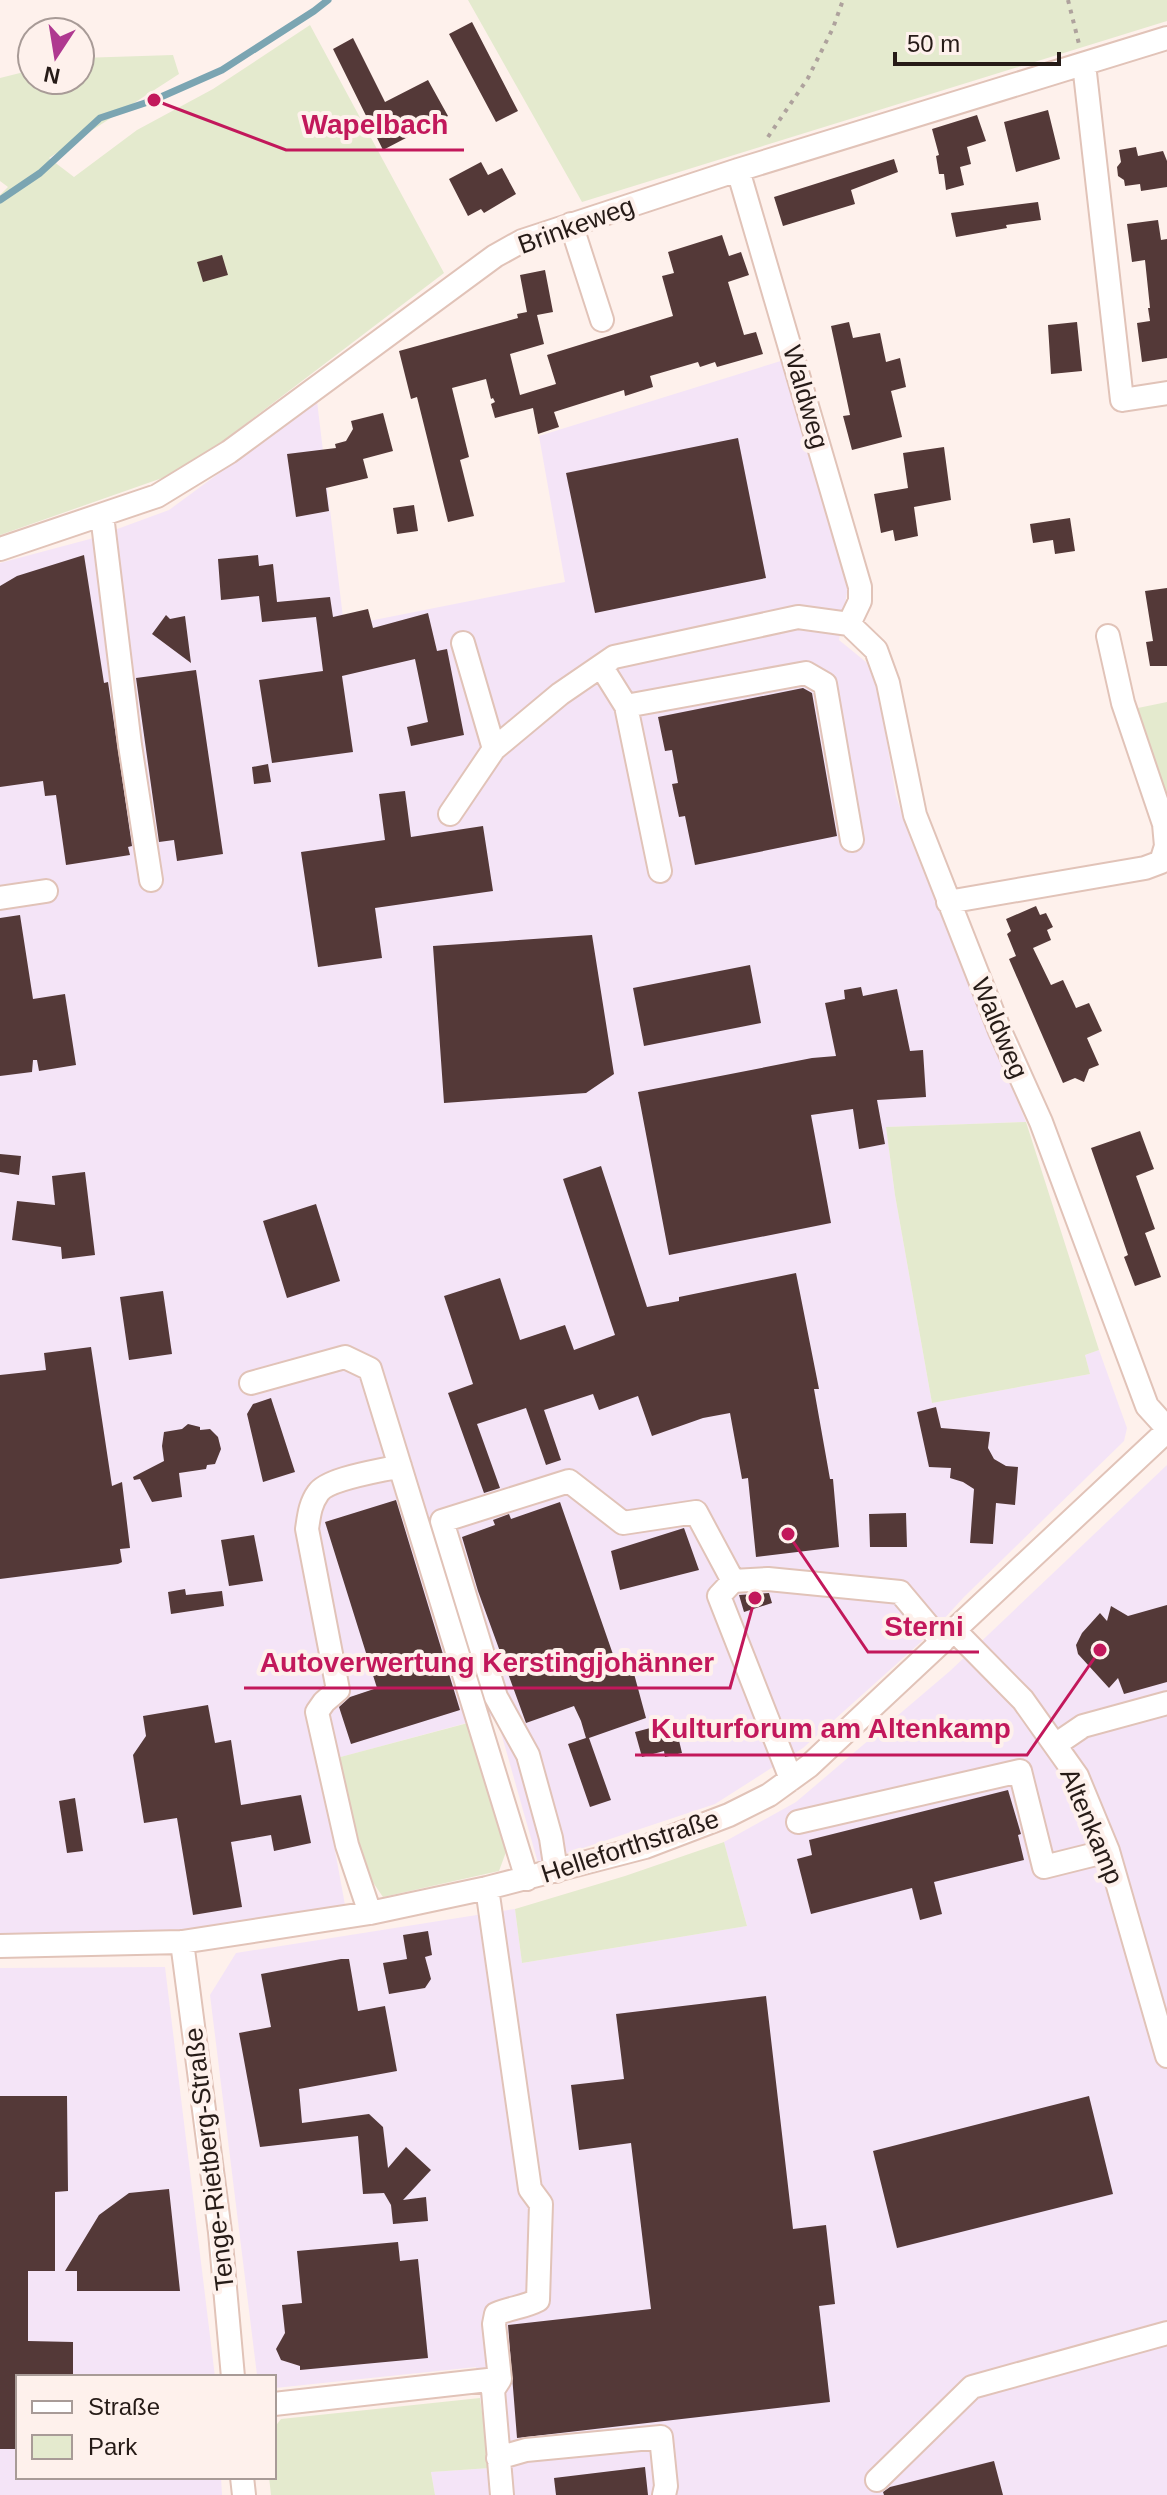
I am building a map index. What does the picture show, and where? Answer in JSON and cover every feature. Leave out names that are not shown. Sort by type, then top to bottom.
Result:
[{"type":"street","name":"Brinkeweg","points":[[0,549],[157,496],[181,482],[229,452],[495,256],[522,241],[766,161],[1167,38]]},
{"type":"street","points":[[1084,64],[1122,400],[1167,393]]},
{"type":"street","name":"Waldweg","points":[[738,170],[860,587],[860,601],[849,624],[876,650],[888,683],[915,815],[1000,1031],[1041,1122],[1147,1406],[1167,1429]]},
{"type":"street","points":[[571,224],[602,320]]},
{"type":"street","points":[[102,515],[130,745],[151,880]]},
{"type":"street","points":[[450,814],[494,749],[560,694],[614,657],[798,617],[849,624]]},
{"type":"street","points":[[948,902],[1145,868],[1161,862],[1166,846],[1164,824],[1123,703],[1108,636]]},
{"type":"street","points":[[463,643],[494,749]]},
{"type":"street","points":[[601,666],[626,706],[660,871]]},
{"type":"street","points":[[626,706],[806,673],[815,678],[825,684],[852,840]]},
{"type":"street","points":[[0,898],[46,891]]},
{"type":"street","points":[[251,1383],[345,1357],[370,1369],[527,1879]]},
{"type":"street","name":"Helleforthstraße","points":[[0,1946],[182,1942],[370,1913],[527,1879],[645,1847],[729,1815],[769,1795],[809,1766],[1167,1429]]},
{"type":"street","points":[[370,1913],[347,1845],[317,1712],[338,1690],[307,1529],[310,1508],[319,1490],[330,1483],[400,1466]]},
{"type":"street","points":[[556,1871],[551,1838],[528,1755],[496,1697],[442,1521],[569,1481],[623,1523],[696,1512],[733,1581],[719,1596],[791,1779]]},
{"type":"street","name":"Altenkamp","points":[[733,1581],[768,1579],[900,1592],[1023,1700],[1077,1776],[1108,1851],[1157,1987],[1167,2056]]},
{"type":"street","points":[[1055,1745],[1083,1726],[1167,1703]]},
{"type":"street","points":[[798,1822],[1020,1771],[1044,1867],[1108,1851]]},
{"type":"street","points":[[487,1888],[530,2189],[541,2204],[538,2300],[496,2314],[494,2324],[500,2379],[493,2390]]},
{"type":"street","name":"Tenge-Rietberg-Straße","points":[[182,1942],[220,2232],[233,2375]]},
{"type":"street","points":[[877,2480],[972,2387],[1167,2333]]},
{"type":"street","points":[[276,2404],[488,2380],[493,2390],[502,2495]]},
{"type":"street","points":[[498,2458],[526,2450],[661,2437],[666,2486],[664,2495]]},
{"type":"path","points":[[766,161],[764,152],[769,135],[808,78],[843,0]]},
{"type":"path","points":[[1068,0],[1084,64]]},
{"type":"shaded area","points":[[784,360],[848,586],[839,640],[866,662],[878,688],[896,796],[911,841],[1026,1122],[886,1127],[932,1403],[1090,1374],[1085,1355],[1099,1350],[1127,1428],[1124,1441],[932,1632],[803,1748],[715,1804],[538,1863],[496,1715],[319,1763],[345,1905],[163,1933],[0,1936],[0,563],[90,539],[169,510],[317,401],[344,626],[565,582],[539,436]]},
{"type":"shaded area","points":[[1167,1465],[1167,2495],[435,2495],[431,2472],[490,2468],[476,2367],[276,2388],[276,2375],[257,2375],[210,1995],[236,1953],[515,1909],[522,1963],[747,1926],[724,1842],[796,1802],[950,1671]]},
{"type":"shaded area","points":[[165,1967],[215,2375],[16,2375],[16,2479],[221,2479],[222,2495],[0,2495],[0,1968]]},
{"type":"green space","points":[[468,0],[1167,0],[1167,21],[582,202]]},
{"type":"green space","points":[[310,25],[444,273],[185,470],[0,535],[0,195],[8,187],[0,181],[0,78],[16,74],[16,96],[96,96],[96,57],[173,55],[179,74],[49,158],[74,177],[137,130],[213,89]]},
{"type":"green space","points":[[1167,702],[1167,801],[1133,709]]},
{"type":"green space","points":[[1026,1122],[1099,1350],[1085,1355],[1090,1374],[932,1403],[886,1127]]},
{"type":"green space","points":[[468,1723],[506,1852],[499,1871],[383,1897],[363,1868],[333,1759]]},
{"type":"green space","points":[[724,1842],[747,1926],[522,1963],[515,1909]]},
{"type":"green space","points":[[480,2398],[490,2468],[431,2472],[435,2495],[271,2495],[269,2479],[276,2479],[276,2425],[281,2419]]},
{"type":"building","points":[[472,22],[518,111],[496,122],[449,34]]},
{"type":"building","points":[[353,38],[385,102],[428,80],[448,116],[383,150],[333,49]]},
{"type":"building","points":[[1048,110],[1060,159],[1016,172],[1004,122]]},
{"type":"building","points":[[977,115],[986,141],[967,147],[971,164],[960,167],[964,185],[946,190],[944,174],[939,174],[936,156],[939,155],[932,129]]},
{"type":"building","points":[[1136,147],[1138,156],[1163,151],[1167,161],[1167,187],[1141,191],[1140,184],[1125,186],[1124,180],[1118,176],[1117,167],[1121,162],[1119,150]]},
{"type":"building","points":[[894,159],[898,172],[851,190],[855,204],[783,226],[774,197]]},
{"type":"building","points":[[481,162],[488,175],[502,168],[516,194],[484,213],[481,209],[468,216],[449,179]]},
{"type":"building","points":[[1038,202],[1041,220],[956,237],[951,213]]},
{"type":"building","points":[[1158,220],[1161,240],[1167,239],[1167,358],[1142,362],[1137,323],[1150,321],[1145,260],[1132,262],[1127,224]]},
{"type":"building","points":[[722,235],[729,256],[741,252],[749,275],[728,282],[744,335],[756,332],[763,354],[717,367],[715,362],[700,367],[698,362],[650,376],[653,387],[625,396],[624,390],[554,412],[559,427],[538,434],[533,408],[495,418],[491,404],[495,402],[491,399],[486,379],[452,388],[469,457],[460,460],[474,516],[448,522],[417,397],[411,399],[399,351],[518,318],[517,314],[527,312],[520,275],[545,270],[553,312],[537,315],[544,344],[510,354],[520,395],[556,384],[547,355],[673,316],[662,276],[674,273],[668,252]]},
{"type":"building","points":[[222,255],[228,275],[203,282],[197,262]]},
{"type":"building","points":[[849,322],[853,338],[880,333],[886,362],[900,358],[906,387],[891,391],[902,437],[852,450],[843,416],[850,415],[831,326]]},
{"type":"building","points":[[1077,322],[1082,371],[1051,374],[1048,325]]},
{"type":"building","points":[[383,413],[393,451],[363,459],[368,478],[326,488],[329,511],[296,517],[287,454],[336,448],[335,444],[346,441],[353,429],[351,421]]},
{"type":"building","points":[[738,438],[766,578],[595,613],[566,473]]},
{"type":"building","points":[[944,447],[951,500],[914,507],[918,536],[895,541],[893,530],[881,533],[874,494],[908,488],[903,453]]},
{"type":"building","points":[[414,505],[418,531],[397,534],[393,508]]},
{"type":"building","points":[[1070,518],[1075,551],[1055,554],[1053,540],[1033,543],[1030,524]]},
{"type":"building","points":[[84,555],[104,683],[108,682],[132,846],[128,847],[130,855],[66,865],[56,795],[45,796],[43,781],[0,787],[0,586],[17,576]]},
{"type":"building","points":[[258,555],[259,566],[273,564],[277,602],[330,597],[333,617],[368,609],[373,628],[428,613],[437,651],[447,649],[464,735],[411,746],[407,727],[428,722],[415,659],[342,676],[353,752],[272,763],[259,680],[323,671],[316,617],[262,622],[259,596],[221,600],[218,559]]},
{"type":"building","points":[[1167,588],[1167,666],[1150,666],[1146,642],[1153,641],[1145,591]]},
{"type":"building","points":[[166,615],[170,619],[185,616],[191,663],[152,634]]},
{"type":"building","points":[[196,670],[223,854],[177,861],[174,840],[159,842],[136,678]]},
{"type":"building","points":[[803,688],[812,693],[837,836],[695,865],[685,816],[679,817],[672,784],[678,783],[672,750],[665,751],[658,717]]},
{"type":"building","points":[[268,764],[271,782],[254,784],[252,767]]},
{"type":"building","points":[[405,791],[411,837],[483,826],[493,891],[375,908],[382,958],[318,967],[301,852],[385,840],[379,794]]},
{"type":"building","points":[[1036,906],[1040,915],[1046,913],[1053,927],[1047,930],[1051,940],[1033,948],[1051,985],[1063,980],[1076,1008],[1089,1003],[1102,1031],[1087,1038],[1099,1065],[1089,1069],[1084,1082],[1075,1078],[1063,1083],[1009,959],[1016,956],[1007,934],[1011,931],[1006,919]]},
{"type":"building","points":[[20,915],[33,999],[65,994],[76,1065],[39,1071],[37,1060],[33,1060],[32,1072],[0,1076],[0,918]]},
{"type":"building","points":[[592,935],[614,1074],[586,1093],[444,1103],[433,946]]},
{"type":"building","points":[[750,965],[761,1023],[644,1046],[633,988]]},
{"type":"building","points":[[861,987],[863,996],[897,989],[910,1051],[923,1050],[926,1097],[877,1100],[885,1144],[859,1149],[853,1109],[811,1115],[831,1223],[669,1255],[638,1092],[836,1056],[825,1003],[845,999],[844,990]]},
{"type":"building","points":[[1140,1131],[1154,1169],[1136,1176],[1155,1229],[1145,1233],[1161,1277],[1135,1286],[1124,1257],[1128,1255],[1091,1148]]},
{"type":"building","points":[[0,1154],[21,1156],[19,1175],[0,1172]]},
{"type":"building","points":[[601,1166],[647,1307],[679,1301],[679,1297],[796,1273],[819,1389],[814,1389],[830,1479],[833,1479],[839,1547],[756,1557],[748,1478],[742,1479],[730,1413],[703,1418],[652,1436],[638,1396],[599,1410],[593,1394],[544,1410],[561,1460],[546,1465],[526,1408],[477,1424],[500,1488],[484,1493],[448,1393],[473,1384],[444,1296],[500,1278],[520,1340],[565,1325],[574,1350],[615,1335],[563,1179]]},
{"type":"building","points":[[85,1172],[95,1255],[62,1259],[61,1247],[12,1240],[17,1201],[55,1205],[52,1176]]},
{"type":"building","points":[[316,1204],[340,1281],[287,1298],[263,1221]]},
{"type":"building","points":[[163,1291],[172,1354],[129,1360],[120,1297]]},
{"type":"building","points":[[91,1347],[112,1486],[122,1482],[130,1548],[120,1549],[122,1562],[118,1564],[0,1579],[0,1375],[46,1370],[44,1353]]},
{"type":"building","points":[[271,1398],[295,1472],[263,1482],[247,1414],[253,1404]]},
{"type":"building","points":[[936,1407],[941,1428],[990,1432],[988,1448],[994,1459],[1006,1466],[1018,1467],[1015,1505],[996,1503],[993,1544],[970,1543],[974,1489],[950,1478],[951,1468],[929,1467],[917,1412]]},
{"type":"building","points":[[188,1424],[200,1427],[200,1430],[210,1429],[218,1437],[221,1449],[215,1464],[207,1465],[206,1469],[179,1473],[182,1497],[152,1502],[140,1479],[134,1480],[133,1477],[164,1461],[164,1432],[182,1429]]},
{"type":"building","points":[[396,1500],[460,1710],[351,1744],[339,1707],[350,1697],[377,1688],[325,1522]]},
{"type":"building","points":[[560,1502],[616,1663],[630,1659],[646,1718],[589,1738],[611,1800],[590,1807],[568,1744],[586,1738],[574,1706],[526,1723],[478,1591],[462,1537],[495,1525],[493,1520],[509,1514],[511,1519]]},
{"type":"building","points":[[906,1513],[907,1547],[870,1547],[869,1514]]},
{"type":"building","points":[[684,1528],[699,1570],[620,1590],[611,1551]]},
{"type":"building","points":[[254,1535],[263,1581],[229,1586],[221,1540]]},
{"type":"building","points":[[185,1589],[186,1595],[222,1591],[224,1606],[171,1614],[168,1592]]},
{"type":"building","points":[[769,1593],[772,1603],[744,1612],[739,1595]]},
{"type":"building","points":[[1167,1605],[1167,1682],[1124,1694],[1118,1678],[1109,1688],[1078,1654],[1076,1645],[1082,1633],[1100,1613],[1107,1621],[1111,1606],[1128,1616]]},
{"type":"building","points":[[208,1705],[215,1743],[231,1740],[241,1805],[301,1795],[311,1843],[274,1851],[271,1835],[231,1842],[242,1907],[193,1915],[177,1818],[144,1823],[133,1755],[146,1736],[143,1716]]},
{"type":"building","points":[[658,1726],[660,1733],[676,1728],[682,1753],[665,1757],[664,1751],[642,1757],[635,1732]]},
{"type":"building","points":[[1008,1790],[1021,1834],[1018,1835],[1024,1860],[934,1882],[942,1914],[920,1920],[912,1888],[811,1914],[797,1859],[812,1855],[809,1840]]},
{"type":"building","points":[[75,1798],[83,1851],[67,1853],[59,1801]]},
{"type":"building","points":[[428,1931],[432,1955],[425,1957],[431,1979],[425,1988],[389,1994],[383,1963],[407,1959],[403,1935]]},
{"type":"building","points":[[349,1959],[358,2011],[385,2006],[397,2071],[299,2089],[302,2123],[369,2114],[383,2127],[388,2168],[406,2147],[431,2170],[403,2200],[426,2197],[428,2221],[393,2224],[391,2205],[384,2193],[363,2194],[358,2136],[260,2147],[239,2033],[271,2027],[261,1974]]},
{"type":"building","points":[[766,1996],[793,2229],[826,2225],[835,2304],[819,2306],[830,2402],[517,2438],[508,2325],[651,2309],[631,2143],[579,2150],[571,2085],[624,2079],[616,2014]]},
{"type":"building","points":[[0,2096],[67,2096],[68,2191],[55,2192],[55,2271],[28,2271],[28,2341],[73,2342],[73,2375],[16,2375],[16,2449],[0,2449]]},
{"type":"building","points":[[1089,2096],[1113,2194],[897,2248],[873,2151]]},
{"type":"building","points":[[169,2189],[180,2291],[77,2291],[77,2271],[65,2271],[99,2215],[129,2193]]},
{"type":"building","points":[[398,2242],[400,2261],[418,2259],[428,2358],[300,2370],[300,2366],[281,2360],[276,2349],[285,2333],[282,2305],[302,2303],[297,2251]]},
{"type":"building","points":[[994,2461],[1003,2495],[884,2495],[883,2492],[890,2487]]},
{"type":"building","points":[[645,2467],[648,2495],[556,2495],[554,2478]]},
{"type":"waterway","points":[[0,200],[40,173],[100,118],[154,100],[222,70],[328,0]]},
{"type":"place","name":"Wapelbach","points":[[154,100]]},
{"type":"place","name":"Sterni","points":[[788,1534]]},
{"type":"place","name":"Autoverwertung Kerstingjohänner","points":[[755,1598]]},
{"type":"place","name":"Kulturforum am Altenkamp","points":[[1100,1650]]}]
